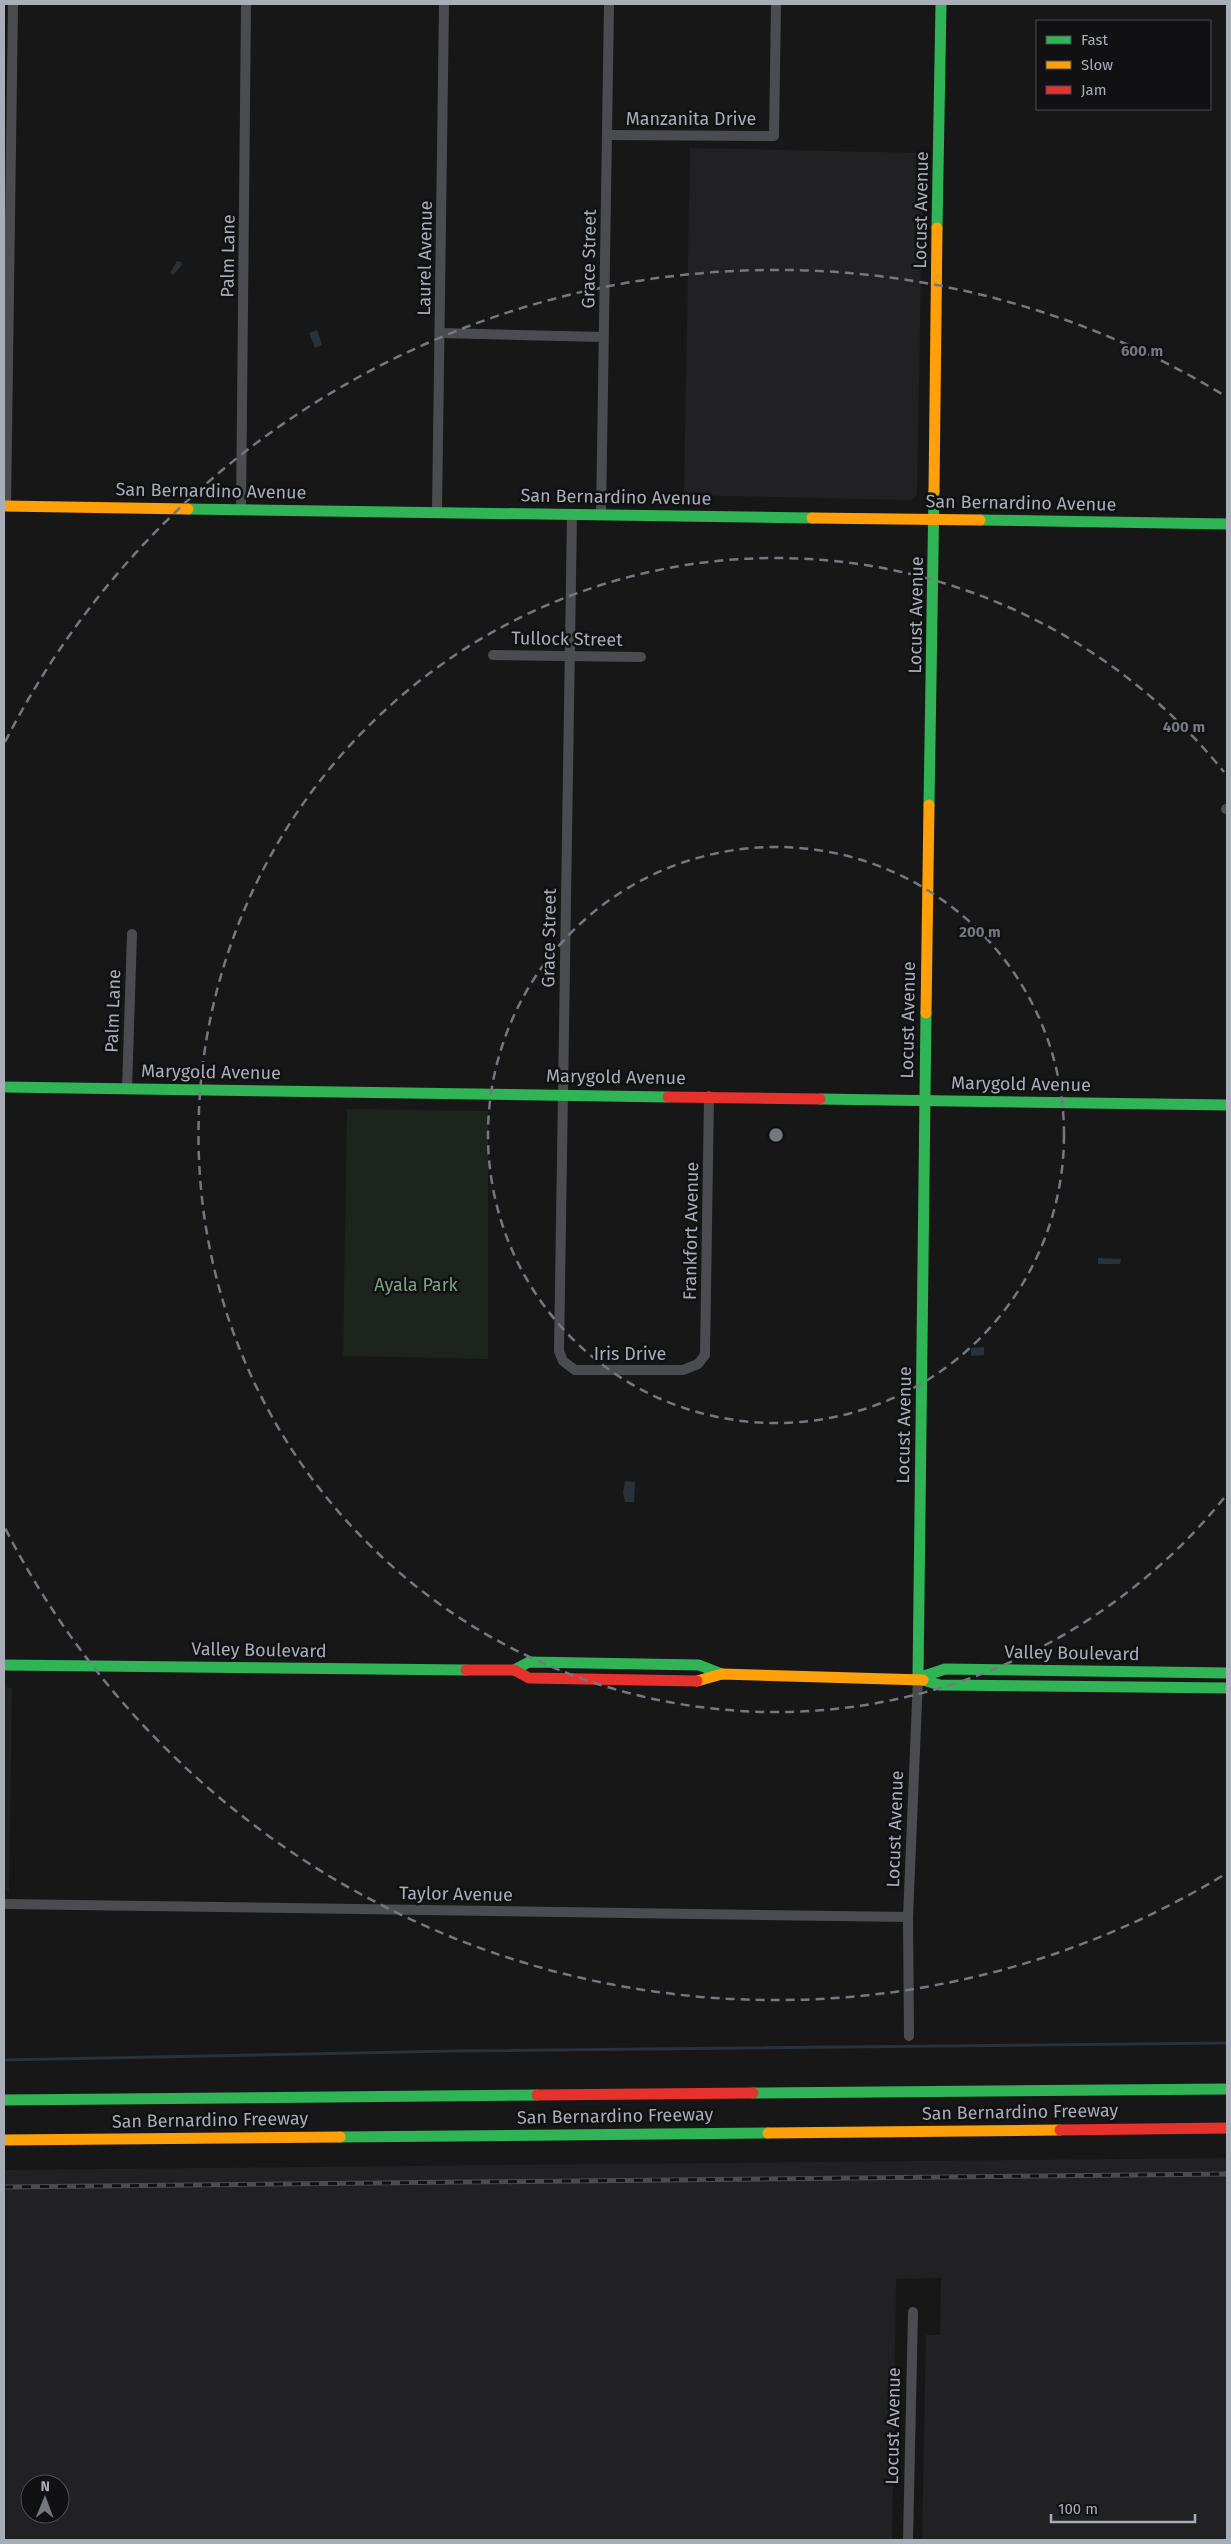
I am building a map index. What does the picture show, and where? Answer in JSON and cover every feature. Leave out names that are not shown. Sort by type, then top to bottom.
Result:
[{"type":"main road","name":"Locust Avenue","points":[[918,1678],[942,4]]},
{"type":"main road","name":"San Bernardino Avenue","points":[[5,506],[601,515],[821,516],[935,520],[1227,524]]},
{"type":"main road","name":"Marygold Avenue","points":[[4,1087],[1227,1105]]},
{"type":"main road","name":"Valley Boulevard","points":[[514,1670],[529,1662],[643,1663],[699,1665],[722,1674]]},
{"type":"main road","name":"Valley Boulevard","points":[[4,1665],[514,1670],[529,1678],[698,1681],[722,1674],[918,1678],[940,1685],[1227,1688]]},
{"type":"main road","name":"Valley Boulevard","points":[[918,1678],[945,1669],[1227,1672]]},
{"type":"main road","name":"San Bernardino Freeway","points":[[4,2100],[1227,2089]]},
{"type":"main road","name":"San Bernardino Freeway","points":[[4,2140],[1227,2128]]},
{"type":"street","points":[[5,506],[13,4]]},
{"type":"street","name":"Palm Lane","points":[[241,509],[246,4]]},
{"type":"street","name":"Laurel Avenue","points":[[437,512],[444,4]]},
{"type":"street","name":"Grace Street","points":[[601,515],[609,4]]},
{"type":"street","name":"Manzanita Drive","points":[[608,135],[774,136],[776,4]]},
{"type":"street","points":[[440,333],[603,337]]},
{"type":"street","name":"Grace Street","points":[[563,1361],[559,1351],[572,514]]},
{"type":"street","name":"Tullock Street","points":[[493,655],[569,654],[641,657]]},
{"type":"street","name":"Palm Lane","points":[[127,1089],[132,934]]},
{"type":"street","name":"Frankfort Avenue","points":[[698,1364],[705,1355],[706,1342],[709,1096]]},
{"type":"street","name":"Iris Drive","points":[[563,1361],[575,1370],[683,1370],[698,1364]]},
{"type":"street","name":"Locust Avenue","points":[[909,2036],[908,1917],[918,1678]]},
{"type":"street","name":"Taylor Avenue","points":[[4,1904],[908,1917]]},
{"type":"street","name":"Locust Avenue","points":[[908,2540],[913,2312]]},
{"type":"shaded area","points":[[690,148],[923,153],[917,495],[912,500],[684,495]]},
{"type":"shaded area","points":[[177,261],[181,262],[182,265],[173,275],[170,273]]},
{"type":"shaded area","points":[[317,330],[322,345],[315,348],[309,333]]},
{"type":"shaded area","points":[[1098,1258],[1121,1259],[1120,1264],[1098,1264]]},
{"type":"shaded area","points":[[984,1347],[984,1355],[971,1356],[971,1348]]},
{"type":"shaded area","points":[[625,1481],[635,1482],[634,1502],[625,1502],[623,1493]]},
{"type":"shaded area","points":[[4,1687],[12,1688],[9,1891],[4,1891]]},
{"type":"shaded area","points":[[1227,2158],[1227,2540],[922,2540],[926,2335],[940,2335],[941,2278],[896,2279],[892,2540],[4,2540],[4,2170]]},
{"type":"green space","name":"Ayala Park","points":[[347,1109],[488,1111],[488,1359],[343,1356]]},
{"type":"waterway","points":[[4,2060],[454,2051],[1227,2043]]},
{"type":"railway","points":[[4,2187],[1227,2174]]},
{"type":"traffic: fast","points":[[937,228],[941,4]]},
{"type":"traffic: fast","points":[[929,805],[934,491]]},
{"type":"traffic: fast","points":[[188,509],[812,518]]},
{"type":"traffic: fast","points":[[980,520],[1227,524]]},
{"type":"traffic: fast","points":[[918,1678],[926,1013]]},
{"type":"traffic: fast","points":[[4,1087],[668,1097]]},
{"type":"traffic: fast","points":[[820,1099],[1227,1105]]},
{"type":"traffic: fast","points":[[514,1670],[529,1662],[699,1665],[722,1674]]},
{"type":"traffic: fast","points":[[4,1665],[466,1670]]},
{"type":"traffic: fast","points":[[918,1678],[945,1669],[1227,1673]]},
{"type":"traffic: fast","points":[[923,1680],[940,1685],[1227,1688]]},
{"type":"traffic: fast","points":[[753,2093],[1227,2089]]},
{"type":"traffic: fast","points":[[4,2100],[537,2095]]},
{"type":"traffic: fast","points":[[340,2137],[768,2133]]},
{"type":"traffic: slow","points":[[934,491],[937,228]]},
{"type":"traffic: slow","points":[[4,506],[188,509]]},
{"type":"traffic: slow","points":[[812,518],[980,520]]},
{"type":"traffic: slow","points":[[926,1013],[929,805]]},
{"type":"traffic: slow","points":[[697,1681],[722,1674],[923,1680]]},
{"type":"traffic: slow","points":[[768,2133],[1060,2130]]},
{"type":"traffic: slow","points":[[4,2140],[340,2137]]},
{"type":"traffic: jam","points":[[668,1097],[820,1099]]},
{"type":"traffic: jam","points":[[466,1670],[514,1670],[529,1678],[697,1681]]},
{"type":"traffic: jam","points":[[537,2095],[753,2093]]},
{"type":"traffic: jam","points":[[1060,2130],[1227,2128]]}]
